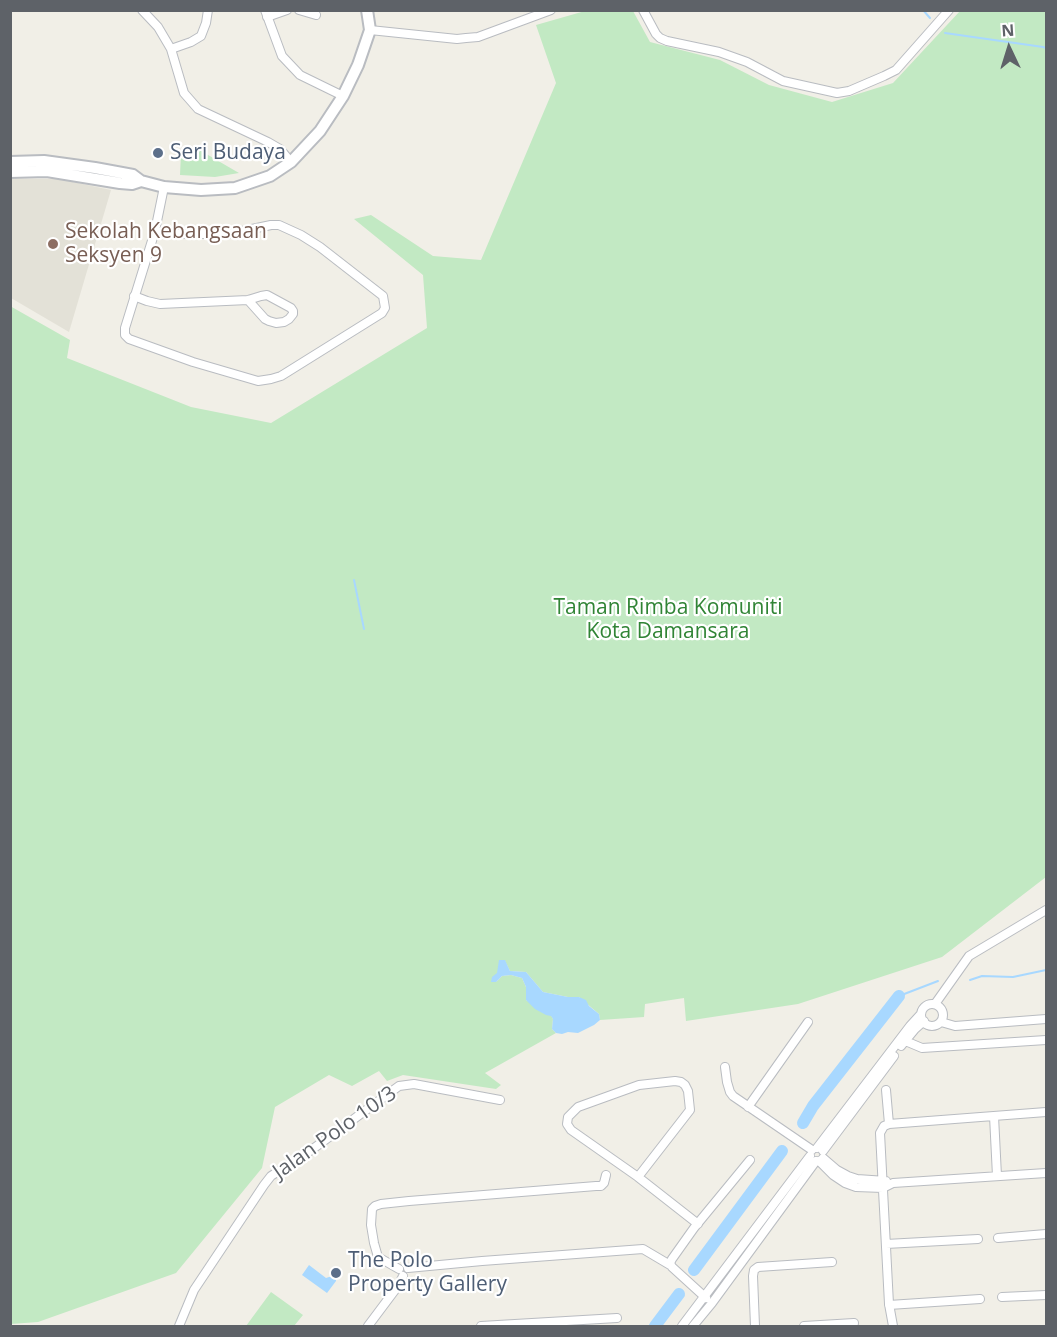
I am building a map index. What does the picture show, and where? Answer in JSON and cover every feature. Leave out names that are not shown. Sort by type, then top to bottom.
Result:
[{"type":"street","points":[[142,10],[158,27],[171,49],[184,93],[198,109],[268,142],[280,149],[291,162]]},
{"type":"street","points":[[171,49],[201,36],[208,10]]},
{"type":"street","points":[[286,10],[266,14],[282,56],[300,75],[343,96]]},
{"type":"street","points":[[299,10],[316,15]]},
{"type":"street","points":[[10,172],[47,171],[133,175],[141,181],[164,187],[201,190],[235,188],[270,176],[291,162],[320,131],[343,96],[374,30],[367,10]]},
{"type":"street","points":[[374,30],[466,39],[478,37],[551,10]]},
{"type":"street","points":[[643,10],[656,34],[666,41],[719,52],[747,62],[783,81],[837,93],[849,91],[896,70],[949,10]]},
{"type":"street","points":[[10,162],[44,161],[94,173]]},
{"type":"street","points":[[155,231],[171,234],[228,234],[279,225],[320,247],[383,296],[385,308],[382,313],[281,376],[258,381],[193,362],[129,339],[125,335],[125,328],[155,231],[164,187]]},
{"type":"street","points":[[134,296],[160,304],[248,300],[267,296],[291,308],[293,314],[284,322],[269,321],[248,300]]},
{"type":"street","points":[[935,1004],[969,956],[1047,910]]},
{"type":"street","points":[[688,1325],[712,1303],[817,1155],[903,1040],[915,1029],[922,1018],[924,1007],[935,1004],[941,1008],[943,1019],[941,1022]]},
{"type":"street","points":[[922,1018],[932,1026],[941,1022],[956,1026],[1047,1019]]},
{"type":"street","points":[[748,1107],[808,1022]]},
{"type":"street","points":[[903,1040],[922,1048],[1047,1040]]},
{"type":"street","points":[[725,1067],[729,1092],[733,1096],[837,1170],[857,1179],[893,1184],[1047,1173]]},
{"type":"street","points":[[638,1177],[690,1110],[688,1091],[681,1082],[639,1085],[578,1107],[568,1117],[567,1124],[571,1130],[638,1177],[698,1224]]},
{"type":"street","name":"Jalan Polo 10/3","points":[[179,1326],[194,1290],[271,1176],[310,1151],[399,1086],[414,1084],[500,1100]]},
{"type":"street","points":[[886,1090],[889,1124]]},
{"type":"street","points":[[893,1326],[889,1305],[879,1133],[884,1126],[1047,1112]]},
{"type":"street","points":[[994,1116],[997,1176]]},
{"type":"street","points":[[688,1325],[704,1296],[817,1155]]},
{"type":"street","points":[[670,1265],[698,1224],[750,1160]]},
{"type":"street","points":[[401,1272],[378,1257],[371,1225],[372,1209],[375,1206],[410,1201],[601,1186],[606,1175]]},
{"type":"street","points":[[998,1238],[1047,1234]]},
{"type":"street","points":[[886,1244],[978,1239]]},
{"type":"street","points":[[369,1326],[398,1286],[404,1266],[408,1268],[642,1249],[670,1265],[712,1303]]},
{"type":"street","points":[[755,1326],[754,1270],[758,1267],[832,1262]]},
{"type":"street","points":[[1002,1297],[1047,1295]]},
{"type":"street","points":[[889,1305],[980,1299]]},
{"type":"street","points":[[481,1326],[616,1318]]},
{"type":"street","points":[[804,1326],[854,1323]]},
{"type":"shaded area","name":"Sekolah Kebangsaan Seksyen 9","points":[[11,179],[59,179],[111,190],[69,332],[11,298]]},
{"type":"green space","name":"Taman Rimba Komuniti Kota Damansara","points":[[585,11],[633,11],[650,42],[720,60],[769,85],[832,102],[893,83],[960,11],[1046,11],[1046,877],[942,957],[798,1004],[686,1021],[684,998],[645,1004],[644,1017],[600,1020],[599,1014],[579,997],[543,992],[526,972],[510,971],[505,961],[496,982],[502,976],[511,975],[522,978],[526,987],[526,1000],[551,1015],[552,1029],[556,1033],[485,1073],[501,1085],[496,1089],[403,1075],[387,1081],[379,1071],[352,1086],[329,1075],[275,1107],[262,1168],[176,1273],[38,1322],[11,1324],[10,306],[70,340],[67,358],[191,407],[271,423],[427,328],[423,275],[354,219],[371,215],[433,256],[481,260],[556,83],[536,25]]},
{"type":"green space","points":[[196,148],[239,173],[215,177],[180,175],[181,153]]},
{"type":"green space","points":[[271,1292],[303,1315],[294,1326],[246,1326]]},
{"type":"water","points":[[499,960],[505,960],[510,971],[526,972],[543,992],[586,1000],[589,1006],[599,1014],[600,1020],[578,1033],[556,1033],[552,1029],[551,1016],[535,1009],[526,1000],[526,987],[522,978],[511,975],[502,976],[496,982],[491,982],[492,977],[497,973]]},
{"type":"water","points":[[309,1265],[326,1278],[335,1277],[336,1281],[327,1293],[302,1275]]},
{"type":"waterway","points":[[923,10],[930,18]]},
{"type":"waterway","points":[[945,33],[1046,48]]},
{"type":"waterway","points":[[354,580],[364,629]]},
{"type":"waterway","points":[[970,980],[982,976],[1013,977],[1046,970]]},
{"type":"waterway","points":[[899,996],[938,981]]},
{"type":"waterway","points":[[803,1123],[813,1106],[899,996]]},
{"type":"waterway","points":[[694,1270],[782,1151]]},
{"type":"waterway","points":[[655,1326],[679,1294]]},
{"type":"place","name":"Seri Budaya","points":[[158,153]]},
{"type":"place","name":"Sekolah Kebangsaan Seksyen 9","points":[[53,244]]},
{"type":"place","name":"The Polo Property Gallery","points":[[336,1273]]}]
